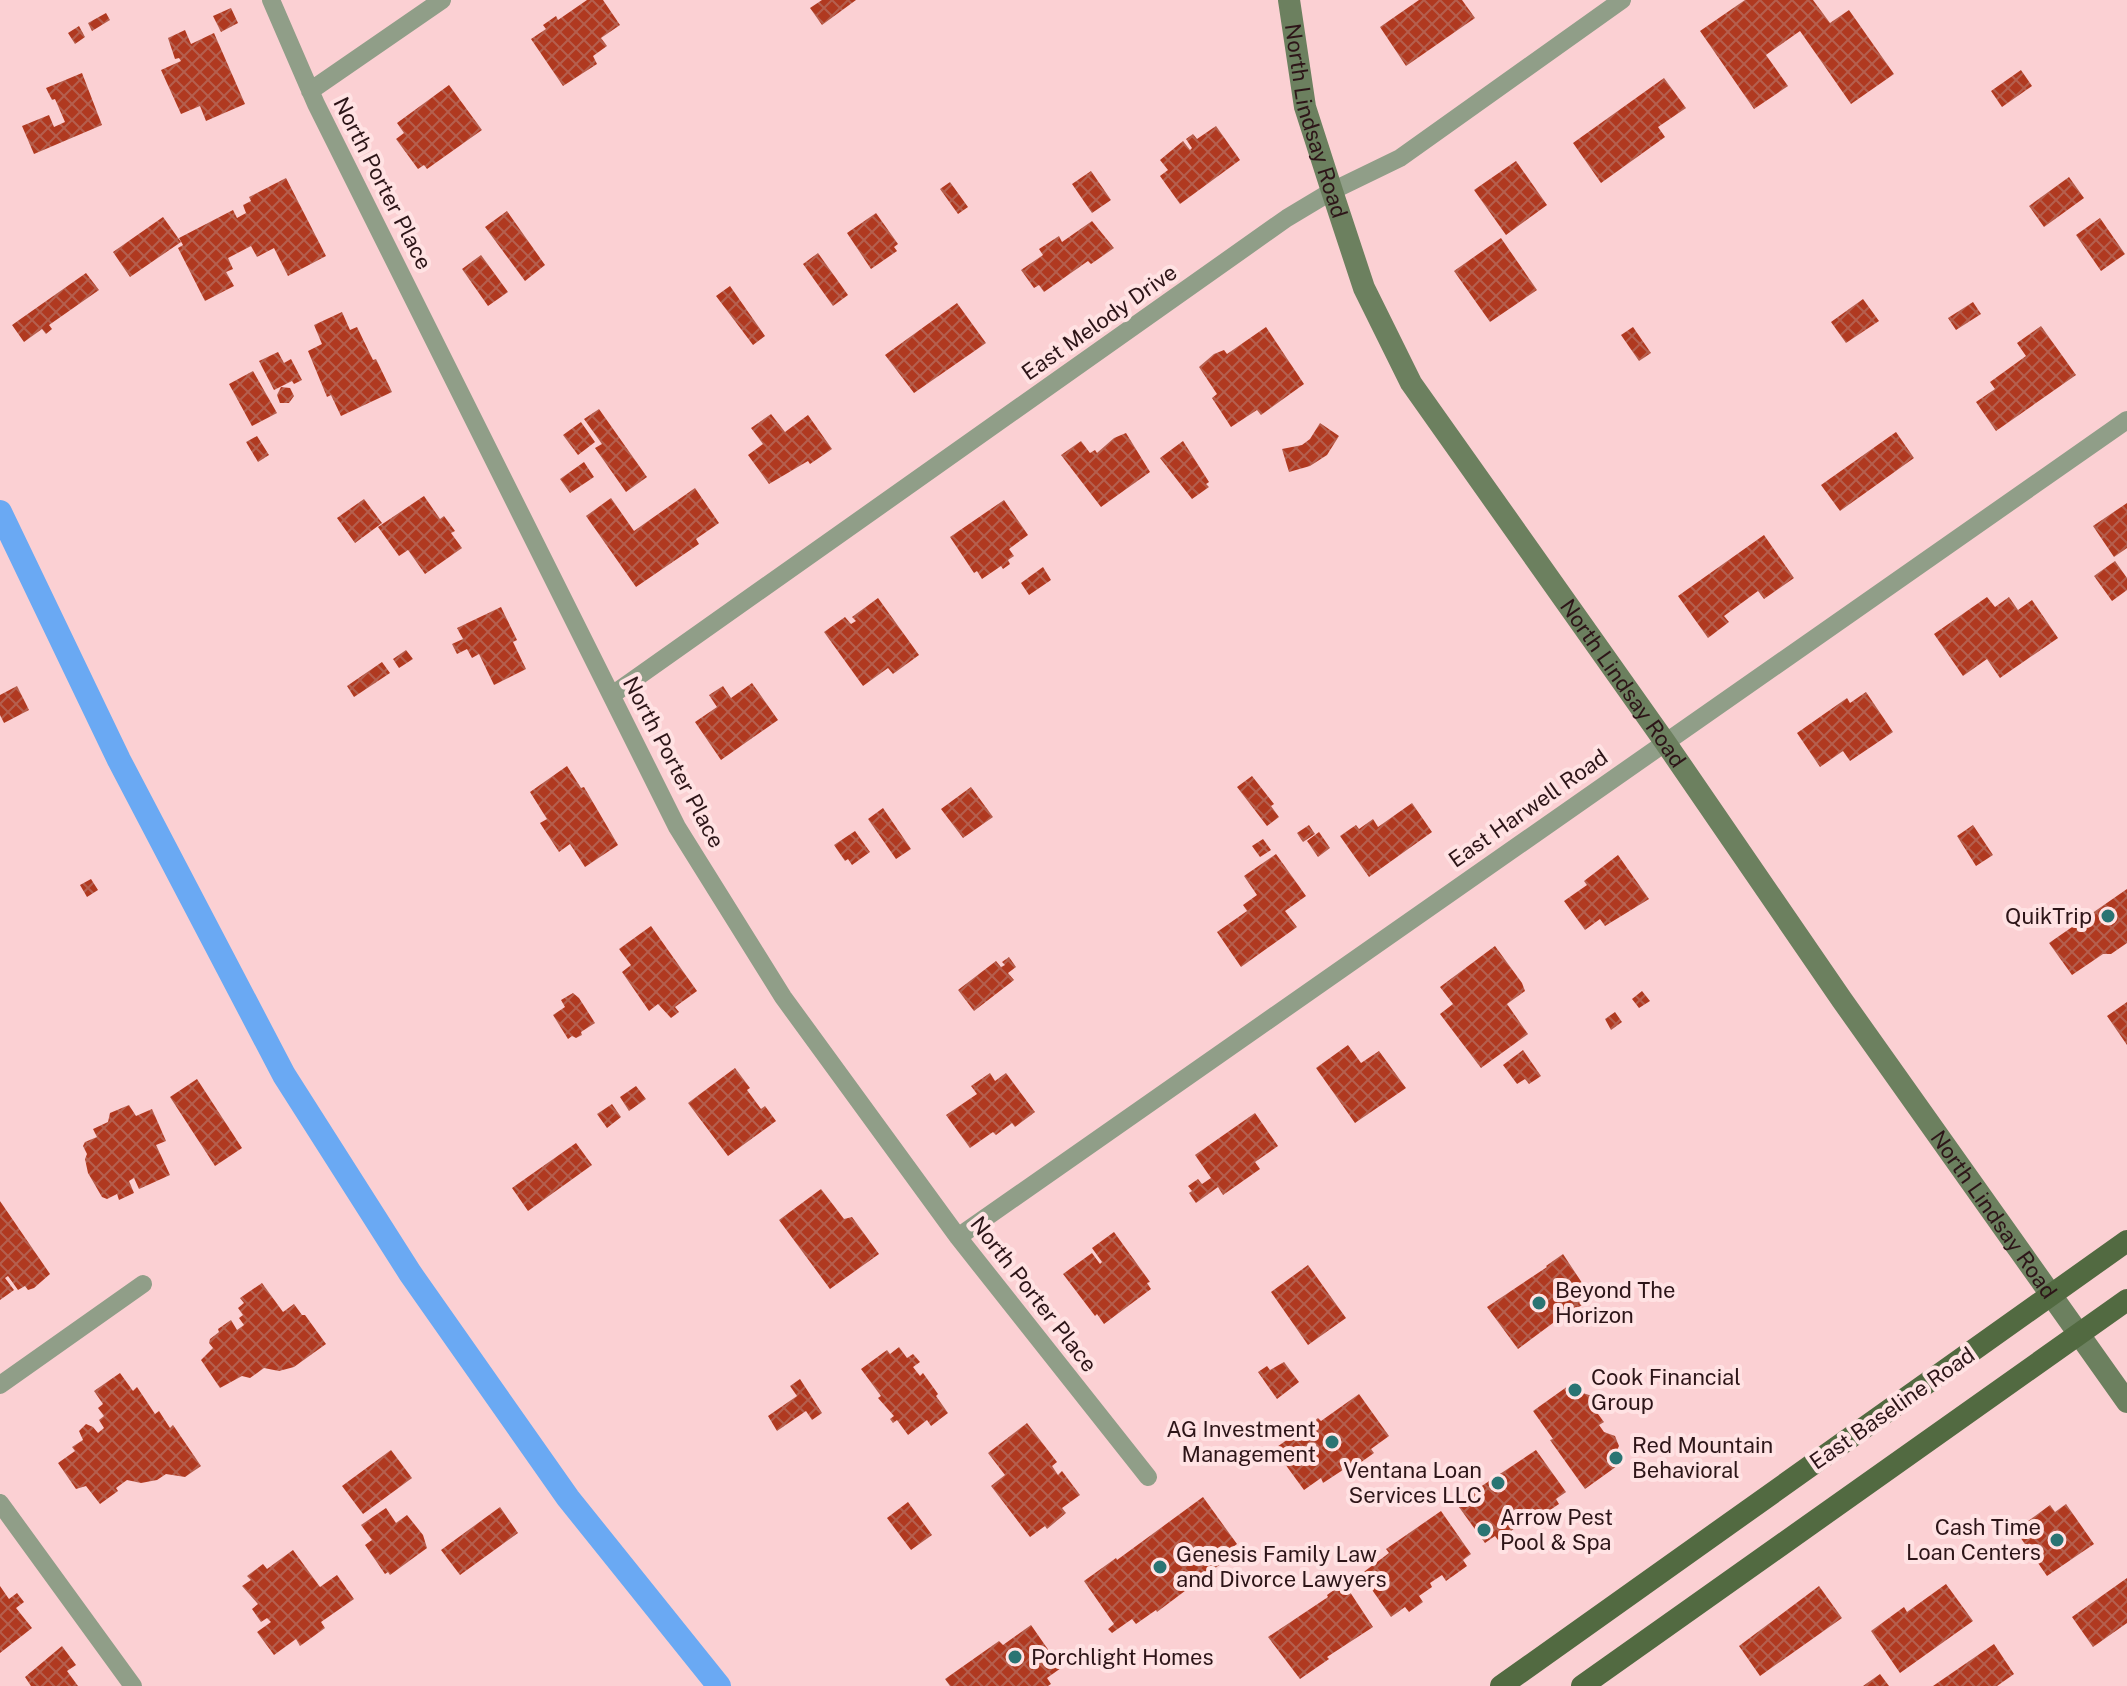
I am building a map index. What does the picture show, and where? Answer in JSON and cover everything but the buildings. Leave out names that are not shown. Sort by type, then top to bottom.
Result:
[{"type":"main road","name":"North Lindsay Road","points":[[1289,0],[1305,107],[1364,288],[1411,383],[2127,1402]]},
{"type":"main road","name":"East Baseline Road","points":[[1501,1686],[2127,1241]]},
{"type":"main road","points":[[1582,1686],[2127,1300]]},
{"type":"street","name":"North Porter Place","points":[[271,0],[310,91],[677,827],[783,997],[958,1237],[1148,1477]]},
{"type":"street","points":[[310,91],[442,0]]},
{"type":"street","name":"East Melody Drive","points":[[612,695],[1287,218],[1332,191],[1400,158],[1622,0]]},
{"type":"street","name":"East Harwell Road","points":[[958,1237],[2127,420]]},
{"type":"street","points":[[0,1385],[143,1284]]},
{"type":"street","points":[[0,1503],[133,1686]]},
{"type":"waterway","points":[[0,512],[119,760],[284,1075],[410,1273],[568,1498],[719,1686]]},
{"type":"place","name":"QuikTrip","points":[[2108,916]]},
{"type":"place","name":"Beyond The Horizon","points":[[1539,1303]]},
{"type":"place","name":"Cook Financial Group","points":[[1575,1390]]},
{"type":"place","name":"AG Investment Management","points":[[1332,1442]]},
{"type":"place","name":"Red Mountain Behavioral","points":[[1616,1458]]},
{"type":"place","name":"Ventana Loan Services LLC","points":[[1498,1483]]},
{"type":"place","name":"Arrow Pest Pool & Spa","points":[[1484,1530]]},
{"type":"place","name":"Cash Time Loan Centers","points":[[2057,1540]]},
{"type":"place","name":"Genesis Family Law and Divorce Lawyers","points":[[1160,1567]]},
{"type":"place","name":"Porchlight Homes","points":[[1015,1657]]}]
